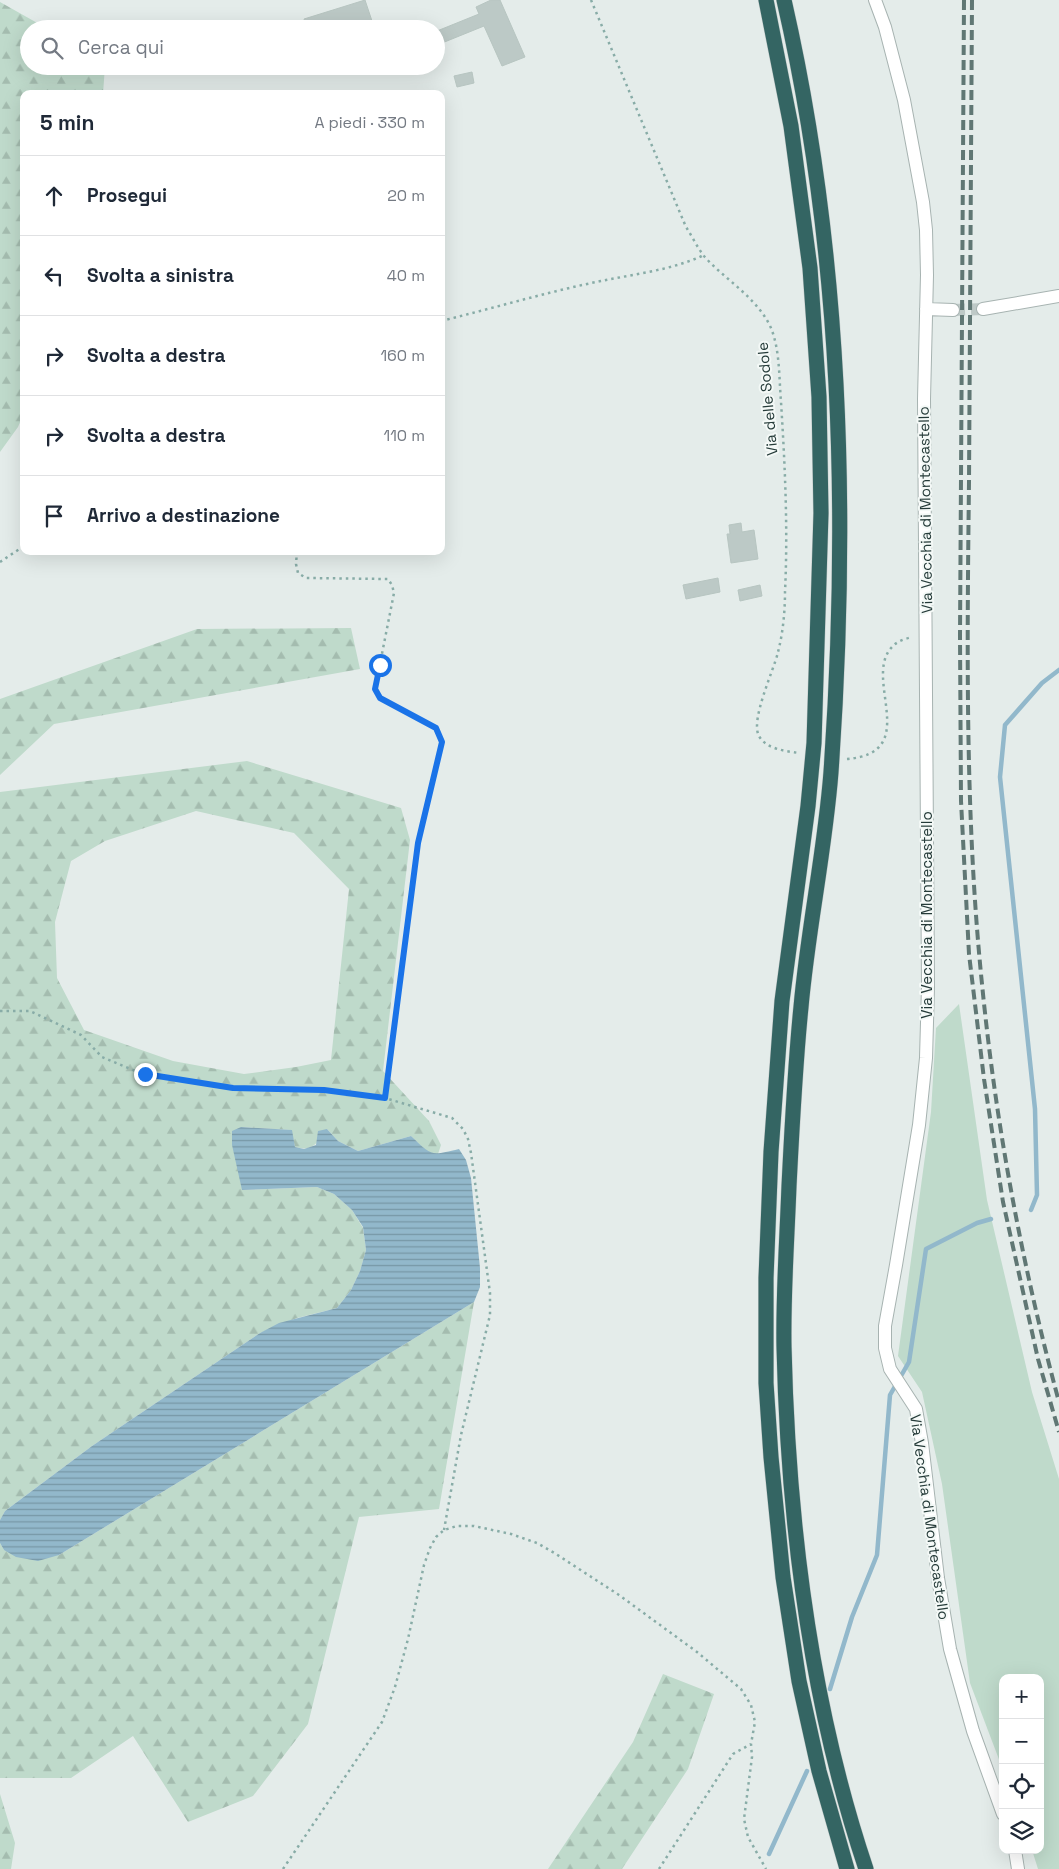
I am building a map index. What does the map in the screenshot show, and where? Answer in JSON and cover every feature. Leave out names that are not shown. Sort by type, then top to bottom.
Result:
[{"type":"highway","points":[[766,0],[791,126],[810,268],[819,397],[821,513],[814,743],[808,806],[782,1001],[771,1152],[766,1278],[766,1383],[783,1577],[798,1681],[818,1771],[848,1869]]},
{"type":"highway","points":[[784,0],[810,132],[828,265],[837,384],[839,491],[836,688],[830,779],[801,1004],[792,1135],[785,1281],[784,1344],[786,1401],[795,1523],[812,1650],[834,1761],[866,1869]]},
{"type":"street","name":"Via Vecchia di Montecastello","points":[[874,0],[885,27],[894,58],[912,138],[926,230],[924,399],[928,987],[926,1058],[917,1134],[885,1326],[885,1348],[890,1369],[916,1409],[938,1578],[950,1649],[973,1731],[1001,1809]]},
{"type":"street","points":[[983,309],[1059,296]]},
{"type":"street","points":[[926,309],[953,310]]},
{"type":"street","points":[[1016,1854],[1018,1869]]},
{"type":"path","name":"Via delle Sodole","points":[[591,0],[686,227],[704,255],[756,304],[770,327],[776,344],[785,477],[787,550],[785,603],[779,651],[760,709],[757,732],[762,740],[772,747],[800,754]]},
{"type":"path","points":[[445,320],[692,261],[704,255]]},
{"type":"path","points":[[0,562],[20,549]]},
{"type":"path","points":[[297,555],[298,573],[306,578],[388,579],[394,593],[375,689],[380,698],[389,704],[436,728],[442,742],[418,843],[385,1098]]},
{"type":"path","points":[[845,759],[860,757],[873,751],[883,740],[887,718],[884,668],[889,651],[900,641],[926,634]]},
{"type":"path","points":[[0,1011],[30,1011],[81,1035],[102,1057],[145,1074],[233,1088],[324,1090],[385,1098],[452,1118],[463,1129],[471,1152],[490,1293],[490,1315],[461,1436],[444,1530]]},
{"type":"path","points":[[283,1869],[382,1722],[399,1671],[424,1564],[436,1537],[444,1530],[457,1526],[474,1526],[511,1534],[537,1543],[619,1595],[697,1652],[741,1689],[751,1705],[755,1722],[744,1818],[748,1837],[766,1869]]},
{"type":"path","points":[[659,1869],[733,1754],[751,1744]]},
{"type":"green space","points":[[0,2],[32,20],[20,20],[20,75],[104,75],[103,90],[20,90],[20,422],[0,452]]},
{"type":"green space","points":[[351,628],[360,669],[54,724],[0,775],[0,699],[197,629]]},
{"type":"green space","points":[[247,761],[401,808],[410,840],[383,1071],[429,1121],[441,1145],[438,1154],[428,1153],[411,1136],[358,1151],[338,1141],[327,1129],[314,1145],[301,1148],[295,1147],[291,1130],[241,1127],[242,1190],[317,1187],[334,1194],[352,1210],[363,1228],[366,1250],[360,1271],[351,1290],[337,1308],[297,1318],[260,1333],[92,1446],[5,1511],[0,1520],[0,792]],"holes":[[[196,811],[294,833],[349,889],[331,1060],[244,1074],[173,1061],[84,1030],[57,978],[55,922],[71,861],[105,841]]]},
{"type":"green space","points":[[959,1004],[987,1200],[1032,1392],[1059,1479],[1059,1869],[1038,1869],[1033,1854],[1044,1854],[1044,1674],[999,1674],[999,1759],[970,1683],[942,1484],[922,1392],[898,1356],[931,1112],[936,1028]]},
{"type":"green space","points":[[474,1302],[439,1509],[359,1517],[308,1724],[253,1796],[188,1822],[133,1736],[71,1778],[0,1778],[0,1543],[4,1550],[59,1555]]},
{"type":"green space","points":[[663,1674],[714,1694],[688,1769],[622,1869],[548,1869],[633,1742]]},
{"type":"green space","points":[[0,1794],[15,1843],[11,1869],[0,1869]]},
{"type":"water","points":[[241,1127],[292,1130],[295,1147],[304,1149],[316,1145],[318,1131],[327,1129],[338,1141],[358,1151],[411,1136],[432,1153],[459,1149],[466,1160],[471,1178],[480,1268],[480,1287],[474,1302],[59,1555],[38,1561],[16,1557],[4,1550],[0,1543],[0,1520],[5,1511],[92,1446],[260,1333],[279,1323],[337,1308],[351,1290],[360,1271],[366,1250],[363,1227],[352,1210],[334,1194],[317,1187],[242,1190],[232,1145],[232,1131]]},
{"type":"building","points":[[365,0],[372,20],[304,20]]},
{"type":"building","points":[[491,0],[500,0],[525,57],[502,66],[484,26],[445,42],[445,28],[479,14],[476,7]]},
{"type":"building","points":[[472,72],[474,83],[457,87],[454,76]]},
{"type":"building","points":[[741,523],[742,532],[754,530],[758,559],[731,563],[727,534],[730,534],[729,525]]},
{"type":"building","points":[[718,578],[720,592],[686,599],[683,585]]},
{"type":"building","points":[[760,585],[762,596],[740,601],[738,590]]},
{"type":"waterway","points":[[1031,1210],[1037,1195],[1035,1109],[1000,777],[1005,725],[1042,683],[1059,670]]},
{"type":"waterway","points":[[830,1689],[852,1617],[877,1555],[890,1395],[909,1362],[926,1249],[977,1223],[991,1219]]},
{"type":"waterway","points":[[769,1854],[807,1771]]},
{"type":"tunnel","points":[[953,310],[983,309]]},
{"type":"railway","points":[[964,0],[960,636],[961,801],[969,954],[984,1079],[1003,1202],[1038,1359],[1059,1432]]},
{"type":"railway","points":[[972,0],[968,733],[976,921],[988,1037],[1003,1143],[1033,1299],[1059,1402]]},
{"type":"route","points":[[145,1074],[233,1088],[324,1090],[385,1098],[418,843],[442,742],[436,728],[380,698],[375,689],[380,665]]}]
